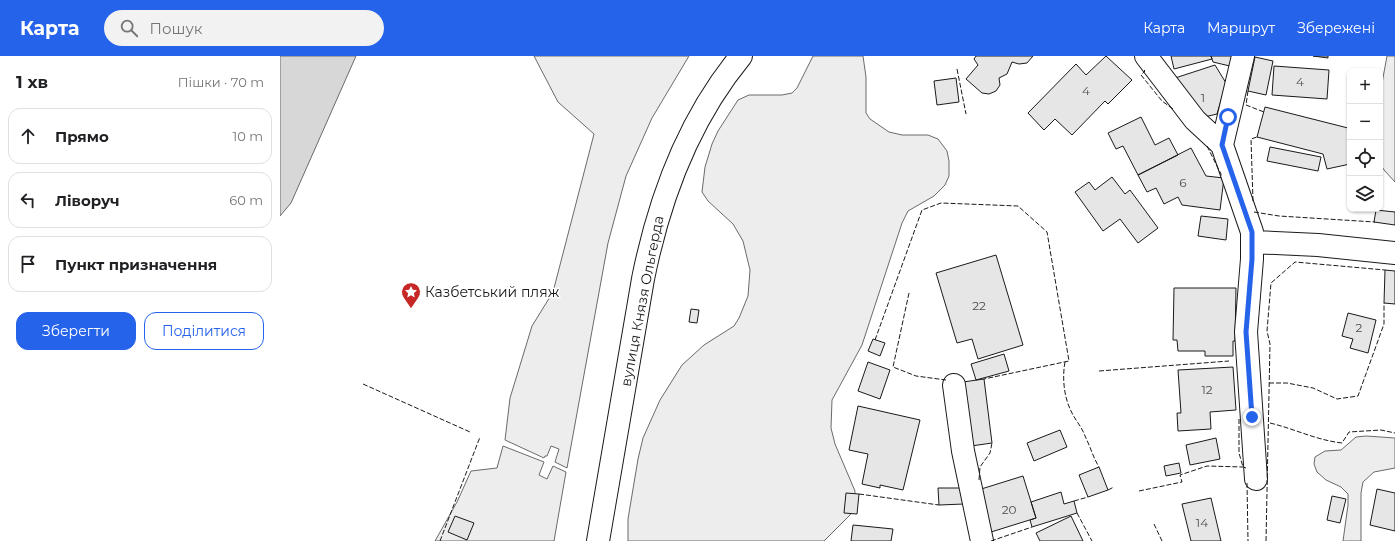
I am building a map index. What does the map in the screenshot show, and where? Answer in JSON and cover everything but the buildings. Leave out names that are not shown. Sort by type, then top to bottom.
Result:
[{"type":"street","name":"вулиця Князя Ольгерда","points":[[598,541],[643,278],[650,244],[659,212],[671,178],[698,123],[722,82],[741,56]]},
{"type":"street","points":[[1146,56],[1195,120],[1222,145],[1249,223],[1253,242],[1246,332],[1256,480]]},
{"type":"street","points":[[1222,145],[1243,56]]},
{"type":"street","points":[[1253,242],[1318,245],[1395,253]]},
{"type":"street","points":[[954,385],[963,451],[982,541]]},
{"type":"shaded area","points":[[280,56],[356,56],[291,203],[280,216]]},
{"type":"shaded area","points":[[534,56],[689,56],[652,118],[626,176],[608,243],[567,468],[555,462],[559,449],[551,446],[547,456],[544,458],[505,440],[510,398],[532,326],[553,292],[594,134],[558,102]]},
{"type":"shaded area","points":[[813,56],[863,56],[866,77],[866,113],[870,119],[889,132],[902,135],[928,135],[938,139],[947,151],[949,161],[949,176],[945,185],[934,196],[908,211],[902,223],[862,345],[832,400],[831,428],[835,444],[855,491],[854,508],[850,515],[824,541],[628,541],[628,519],[638,459],[643,438],[660,400],[682,365],[704,345],[734,326],[748,296],[750,270],[743,241],[733,224],[708,201],[702,192],[705,167],[712,144],[718,131],[738,100],[749,95],[782,95],[792,93],[797,88]]},
{"type":"shaded area","points":[[1387,56],[1395,56],[1395,182],[1383,168],[1383,78]]},
{"type":"shaded area","points":[[1366,436],[1395,438],[1395,468],[1374,472],[1363,482],[1361,493],[1361,541],[1343,541],[1348,494],[1341,487],[1326,480],[1317,472],[1314,464],[1315,457],[1325,451],[1341,450],[1356,437]]},
{"type":"shaded area","points":[[503,446],[544,462],[539,475],[547,479],[553,466],[566,472],[554,541],[435,541],[457,502],[471,471],[497,468]]},
{"type":"fence","points":[[957,69],[966,114]]},
{"type":"fence","points":[[1144,70],[1145,71],[1141,75],[1162,101],[1173,109]]},
{"type":"fence","points":[[1248,91],[1246,105],[1264,112]]},
{"type":"fence","points":[[1253,201],[1251,139],[1257,137]]},
{"type":"fence","points":[[1207,146],[1221,174],[1221,178]]},
{"type":"fence","points":[[875,340],[922,210],[941,203],[1018,206],[1047,232],[1069,361],[984,379]]},
{"type":"fence","points":[[1254,212],[1279,216],[1375,222]]},
{"type":"fence","points":[[1266,541],[1270,344],[1267,331],[1271,283],[1295,262],[1385,270]]},
{"type":"fence","points":[[909,293],[893,367],[916,376],[946,380]]},
{"type":"fence","points":[[1269,383],[1287,383],[1313,388],[1337,399],[1358,396],[1384,324],[1384,303]]},
{"type":"fence","points":[[1099,371],[1229,361]]},
{"type":"fence","points":[[1065,362],[1065,394],[1069,406],[1084,433],[1099,467]]},
{"type":"fence","points":[[363,384],[470,432]]},
{"type":"fence","points":[[1239,419],[1239,453],[1243,467],[1246,468]]},
{"type":"fence","points":[[1270,423],[1332,442],[1342,443],[1349,432],[1381,430],[1395,433]]},
{"type":"fence","points":[[440,541],[480,437]]},
{"type":"fence","points":[[979,480],[980,467],[990,453],[992,443]]},
{"type":"fence","points":[[1139,491],[1182,482],[1180,475],[1207,466],[1243,467]]},
{"type":"fence","points":[[1247,483],[1248,541]]},
{"type":"fence","points":[[1108,490],[1114,487]]},
{"type":"fence","points":[[859,494],[939,505]]},
{"type":"fence","points":[[1074,501],[1088,497]]},
{"type":"fence","points":[[1077,513],[1092,541]]},
{"type":"fence","points":[[1154,524],[1162,541]]},
{"type":"fence","points":[[991,541],[1032,527]]},
{"type":"place","name":"Казбетський пляж","points":[[411,309]]},
{"type":"route","points":[[1228,117],[1222,145],[1252,232],[1253,242],[1246,332],[1252,417]]}]
